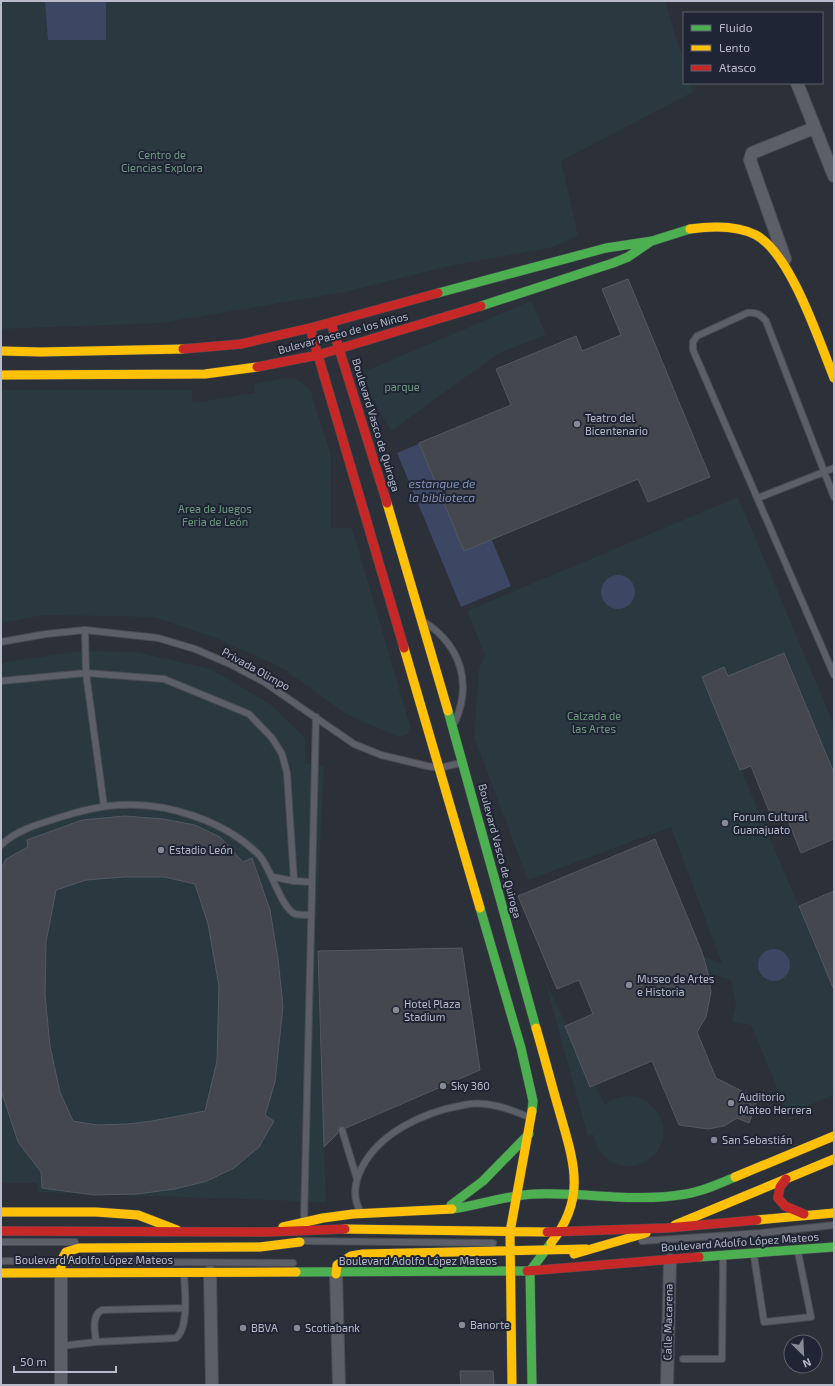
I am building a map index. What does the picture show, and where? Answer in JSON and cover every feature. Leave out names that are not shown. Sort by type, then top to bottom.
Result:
[{"type":"street","points":[[797,84],[814,128],[829,152],[833,172]]},
{"type":"street","points":[[791,274],[750,160],[752,153],[814,128]]},
{"type":"street","name":"Bulevar Paseo de los Niños","points":[[1,351],[41,352],[184,349],[241,344],[331,323],[606,248],[652,241],[683,230],[708,226],[736,229],[756,235],[770,246],[791,274],[834,378]]},
{"type":"street","name":"Bulevar Paseo de los Niños","points":[[1,375],[205,374],[245,370],[318,355],[472,309],[613,263],[628,256],[652,241]]},
{"type":"street","name":"Boulevard Vasco de Quiroga","points":[[331,323],[340,348],[463,763],[560,1108],[574,1164],[575,1181],[573,1195],[559,1232],[530,1266]]},
{"type":"street","points":[[310,328],[521,1048],[533,1101],[532,1118],[510,1232],[515,1245],[511,1266],[512,1385]]},
{"type":"street","points":[[444,1210],[467,1196],[488,1178],[529,1134]]},
{"type":"street","points":[[267,1232],[304,1221],[362,1213],[444,1210],[517,1196],[573,1195],[654,1197],[688,1194],[706,1189],[834,1136]]},
{"type":"street","points":[[532,1385],[530,1266],[586,1249],[667,1228],[834,1159]]},
{"type":"street","points":[[786,1179],[777,1191],[777,1197],[787,1209],[808,1215]]},
{"type":"street","points":[[1,1212],[96,1212],[138,1215],[181,1231]]},
{"type":"street","name":"Boulevard Adolfo López Mateos","points":[[1,1231],[267,1232],[347,1229],[559,1232],[667,1228],[834,1213]]},
{"type":"street","points":[[61,1385],[61,1267],[66,1252],[78,1248],[260,1247],[304,1241],[347,1229]]},
{"type":"street","points":[[339,1385],[334,1268],[352,1256],[363,1254],[515,1245],[543,1251],[586,1249]]},
{"type":"street","name":"Boulevard Adolfo López Mateos","points":[[1,1273],[61,1267],[210,1272],[334,1268],[530,1266],[670,1260],[834,1247]]},
{"type":"street","name":"Calle Macarena","points":[[667,1385],[670,1260]]},
{"type":"street","points":[[210,1272],[212,1385]]},
{"type":"lane","points":[[834,497],[823,472],[766,321],[755,312],[747,313],[697,336],[693,342],[693,350],[834,675]]},
{"type":"lane","points":[[758,498],[834,468]]},
{"type":"lane","points":[[420,619],[440,633],[450,647],[464,679],[464,694],[460,710],[452,728]]},
{"type":"lane","points":[[85,630],[86,673],[104,806]]},
{"type":"lane","name":"Privada Olimpo","points":[[1,642],[85,630],[158,638],[195,649],[230,664],[264,682],[354,744],[381,755],[439,768],[463,763]]},
{"type":"lane","points":[[1,681],[86,673],[105,673],[164,679],[249,714],[272,738],[282,754],[287,773],[294,881]]},
{"type":"lane","points":[[304,1221],[310,915],[316,717]]},
{"type":"lane","points":[[1,845],[9,838],[31,827],[82,810],[104,806],[150,806],[207,820],[234,836],[260,856],[273,877],[286,904],[295,914],[310,915]]},
{"type":"lane","points":[[273,877],[294,881],[311,882]]},
{"type":"lane","points":[[362,1213],[356,1201],[355,1188],[362,1167],[374,1150],[387,1137],[405,1126],[434,1112],[464,1104],[479,1103],[506,1108],[532,1118]]},
{"type":"lane","points":[[342,1130],[357,1179]]},
{"type":"lane","points":[[1,1242],[304,1241],[515,1245],[608,1243],[761,1233],[834,1225]]},
{"type":"lane","points":[[754,1253],[764,1322],[811,1317],[797,1250]]},
{"type":"lane","points":[[683,1359],[722,1359],[722,1256]]},
{"type":"lane","points":[[572,1260],[580,1259]]},
{"type":"lane","points":[[1,1261],[61,1267],[299,1263]]},
{"type":"lane","points":[[530,1266],[549,1262]]},
{"type":"lane","points":[[334,1268],[361,1264]]},
{"type":"lane","points":[[61,1346],[96,1342],[176,1338],[182,1332],[185,1308],[184,1271]]},
{"type":"lane","points":[[96,1342],[95,1318],[97,1313],[102,1310],[185,1308]]},
{"type":"green space","name":"Centro de Ciencias Explora","points":[[1,1],[665,1],[683,60],[683,84],[690,84],[693,92],[561,161],[578,236],[553,247],[449,266],[345,292],[160,323],[1,329]]},
{"type":"green space","name":"parque","points":[[531,301],[546,335],[499,353],[391,431],[373,399],[363,372]]},
{"type":"green space","name":"Area de Juegos Feria de León","points":[[287,378],[296,379],[310,389],[331,456],[331,528],[352,528],[410,726],[408,734],[399,737],[346,714],[282,668],[216,638],[154,617],[44,615],[1,623],[1,390],[192,390],[193,403],[255,393],[254,384]]},
{"type":"green space","name":"Calzada de las Artes","points":[[738,497],[834,725],[834,774],[783,653],[728,676],[724,668],[702,677],[831,983],[834,982],[834,1095],[788,1114],[751,1025],[732,1022],[736,1004],[731,980],[708,973],[703,956],[722,964],[671,827],[528,880],[474,737],[479,669],[485,655],[467,611]]},
{"type":"green space","name":"Estadio León","points":[[80,651],[136,652],[211,669],[270,704],[305,738],[305,763],[324,766],[316,934],[326,1202],[38,1192],[37,1183],[1,1183],[1,663]]},
{"type":"green space","points":[[545,981],[605,1105],[618,1098],[633,1096],[642,1099],[656,1110],[661,1119],[664,1134],[660,1147],[651,1158],[639,1164],[626,1166],[612,1162],[601,1152],[593,1134],[588,1136]]},
{"type":"water","points":[[45,1],[106,1],[106,40],[48,40]]},
{"type":"water","name":"estanque de la biblioteca","points":[[447,432],[511,586],[461,607],[397,453]]},
{"type":"water","points":[[618,575],[630,580],[635,592],[630,604],[618,609],[606,604],[601,592],[606,580]]},
{"type":"water","points":[[771,949],[777,949],[787,956],[790,965],[789,971],[783,978],[777,981],[771,981],[761,974],[758,968],[758,962],[765,952]]},
{"type":"building","name":"Teatro del Bicentenario","points":[[628,279],[710,477],[648,502],[638,479],[464,551],[419,443],[511,405],[496,369],[576,336],[582,351],[621,335],[602,289]]},
{"type":"building","points":[[784,653],[834,773],[834,839],[801,853],[787,818],[774,823],[751,766],[740,770],[702,677],[724,667],[728,676]]},
{"type":"building","points":[[125,816],[163,819],[195,825],[220,837],[243,862],[252,858],[270,910],[278,959],[283,1006],[275,1082],[265,1115],[274,1121],[259,1147],[234,1168],[207,1181],[175,1189],[137,1194],[94,1195],[42,1188],[41,1172],[18,1142],[1,1090],[1,869],[6,859],[28,847],[27,840],[82,820]],"holes":[[[124,877],[164,877],[195,884],[208,924],[219,986],[217,1061],[205,1111],[128,1124],[97,1125],[73,1121],[60,1092],[50,1046],[45,995],[46,942],[56,890],[86,880]]]},
{"type":"building","name":"Museo de Artes e Historia","points":[[655,839],[702,952],[708,973],[711,992],[706,1017],[697,1032],[716,1078],[758,1099],[749,1123],[737,1118],[724,1126],[708,1129],[679,1125],[652,1061],[590,1087],[565,1026],[593,1014],[579,980],[557,989],[518,896]]},
{"type":"building","points":[[834,891],[834,990],[799,906]]},
{"type":"building","name":"Hotel Plaza Stadium","points":[[462,948],[480,1070],[346,1128],[340,1126],[338,1133],[324,1147],[318,951]]},
{"type":"building","points":[[460,1371],[493,1371],[494,1385],[461,1385]]},
{"type":"traffic: fast","points":[[438,293],[606,248],[652,241],[690,229]]},
{"type":"traffic: fast","points":[[481,306],[613,263],[628,257],[650,242]]},
{"type":"traffic: fast","points":[[448,711],[536,1028]]},
{"type":"traffic: fast","points":[[480,908],[521,1048],[533,1101],[532,1111]]},
{"type":"traffic: fast","points":[[451,1205],[483,1181],[529,1134]]},
{"type":"traffic: fast","points":[[452,1209],[515,1196],[536,1194],[574,1194],[648,1198],[667,1197],[699,1191],[735,1177]]},
{"type":"traffic: fast","points":[[532,1385],[530,1271],[551,1243]]},
{"type":"traffic: fast","points":[[699,1257],[834,1247]]},
{"type":"traffic: fast","points":[[296,1272],[527,1271]]},
{"type":"traffic: slow","points":[[690,229],[706,227],[741,229],[756,235],[769,245],[781,260],[792,279],[812,322],[834,378]]},
{"type":"traffic: slow","points":[[1,351],[41,352],[183,349]]},
{"type":"traffic: slow","points":[[1,375],[205,374],[257,367]]},
{"type":"traffic: slow","points":[[387,503],[448,711]]},
{"type":"traffic: slow","points":[[404,648],[480,908]]},
{"type":"traffic: slow","points":[[536,1028],[569,1145],[574,1178],[570,1210],[563,1226],[551,1243]]},
{"type":"traffic: slow","points":[[512,1385],[510,1232],[532,1111]]},
{"type":"traffic: slow","points":[[735,1177],[834,1136]]},
{"type":"traffic: slow","points":[[675,1225],[834,1159]]},
{"type":"traffic: slow","points":[[283,1227],[323,1218],[353,1214],[452,1209]]},
{"type":"traffic: slow","points":[[1,1212],[96,1212],[138,1215],[177,1230]]},
{"type":"traffic: slow","points":[[757,1220],[834,1213]]},
{"type":"traffic: slow","points":[[345,1229],[547,1232]]},
{"type":"traffic: slow","points":[[574,1254],[646,1233]]},
{"type":"traffic: slow","points":[[61,1272],[61,1261],[66,1252],[79,1248],[260,1247],[300,1242]]},
{"type":"traffic: slow","points":[[336,1274],[337,1265],[351,1256],[363,1254],[586,1249]]},
{"type":"traffic: slow","points":[[1,1273],[296,1272]]},
{"type":"traffic: jam","points":[[183,349],[241,344],[310,328],[438,293]]},
{"type":"traffic: jam","points":[[257,367],[318,355],[481,306]]},
{"type":"traffic: jam","points":[[331,323],[387,503]]},
{"type":"traffic: jam","points":[[310,328],[404,648]]},
{"type":"traffic: jam","points":[[786,1179],[780,1187],[778,1198],[785,1206],[804,1214]]},
{"type":"traffic: jam","points":[[547,1232],[667,1228],[757,1220]]},
{"type":"traffic: jam","points":[[1,1231],[267,1232],[345,1229]]},
{"type":"traffic: jam","points":[[527,1271],[699,1257]]},
{"type":"place","name":"Teatro del Bicentenario","points":[[577,424]]},
{"type":"place","name":"Forum Cultural Guanajuato","points":[[725,823]]},
{"type":"place","name":"Estadio León","points":[[161,850]]},
{"type":"place","name":"Museo de Artes e Historia","points":[[629,985]]},
{"type":"place","name":"Hotel Plaza Stadium","points":[[396,1010]]},
{"type":"place","name":"Sky 360","points":[[443,1086]]},
{"type":"place","name":"Auditorio Mateo Herrera","points":[[731,1103]]},
{"type":"place","name":"San Sebastián","points":[[714,1140]]},
{"type":"place","name":"Banorte","points":[[462,1325]]},
{"type":"place","name":"BBVA","points":[[243,1328]]},
{"type":"place","name":"Scotiabank","points":[[297,1328]]}]
